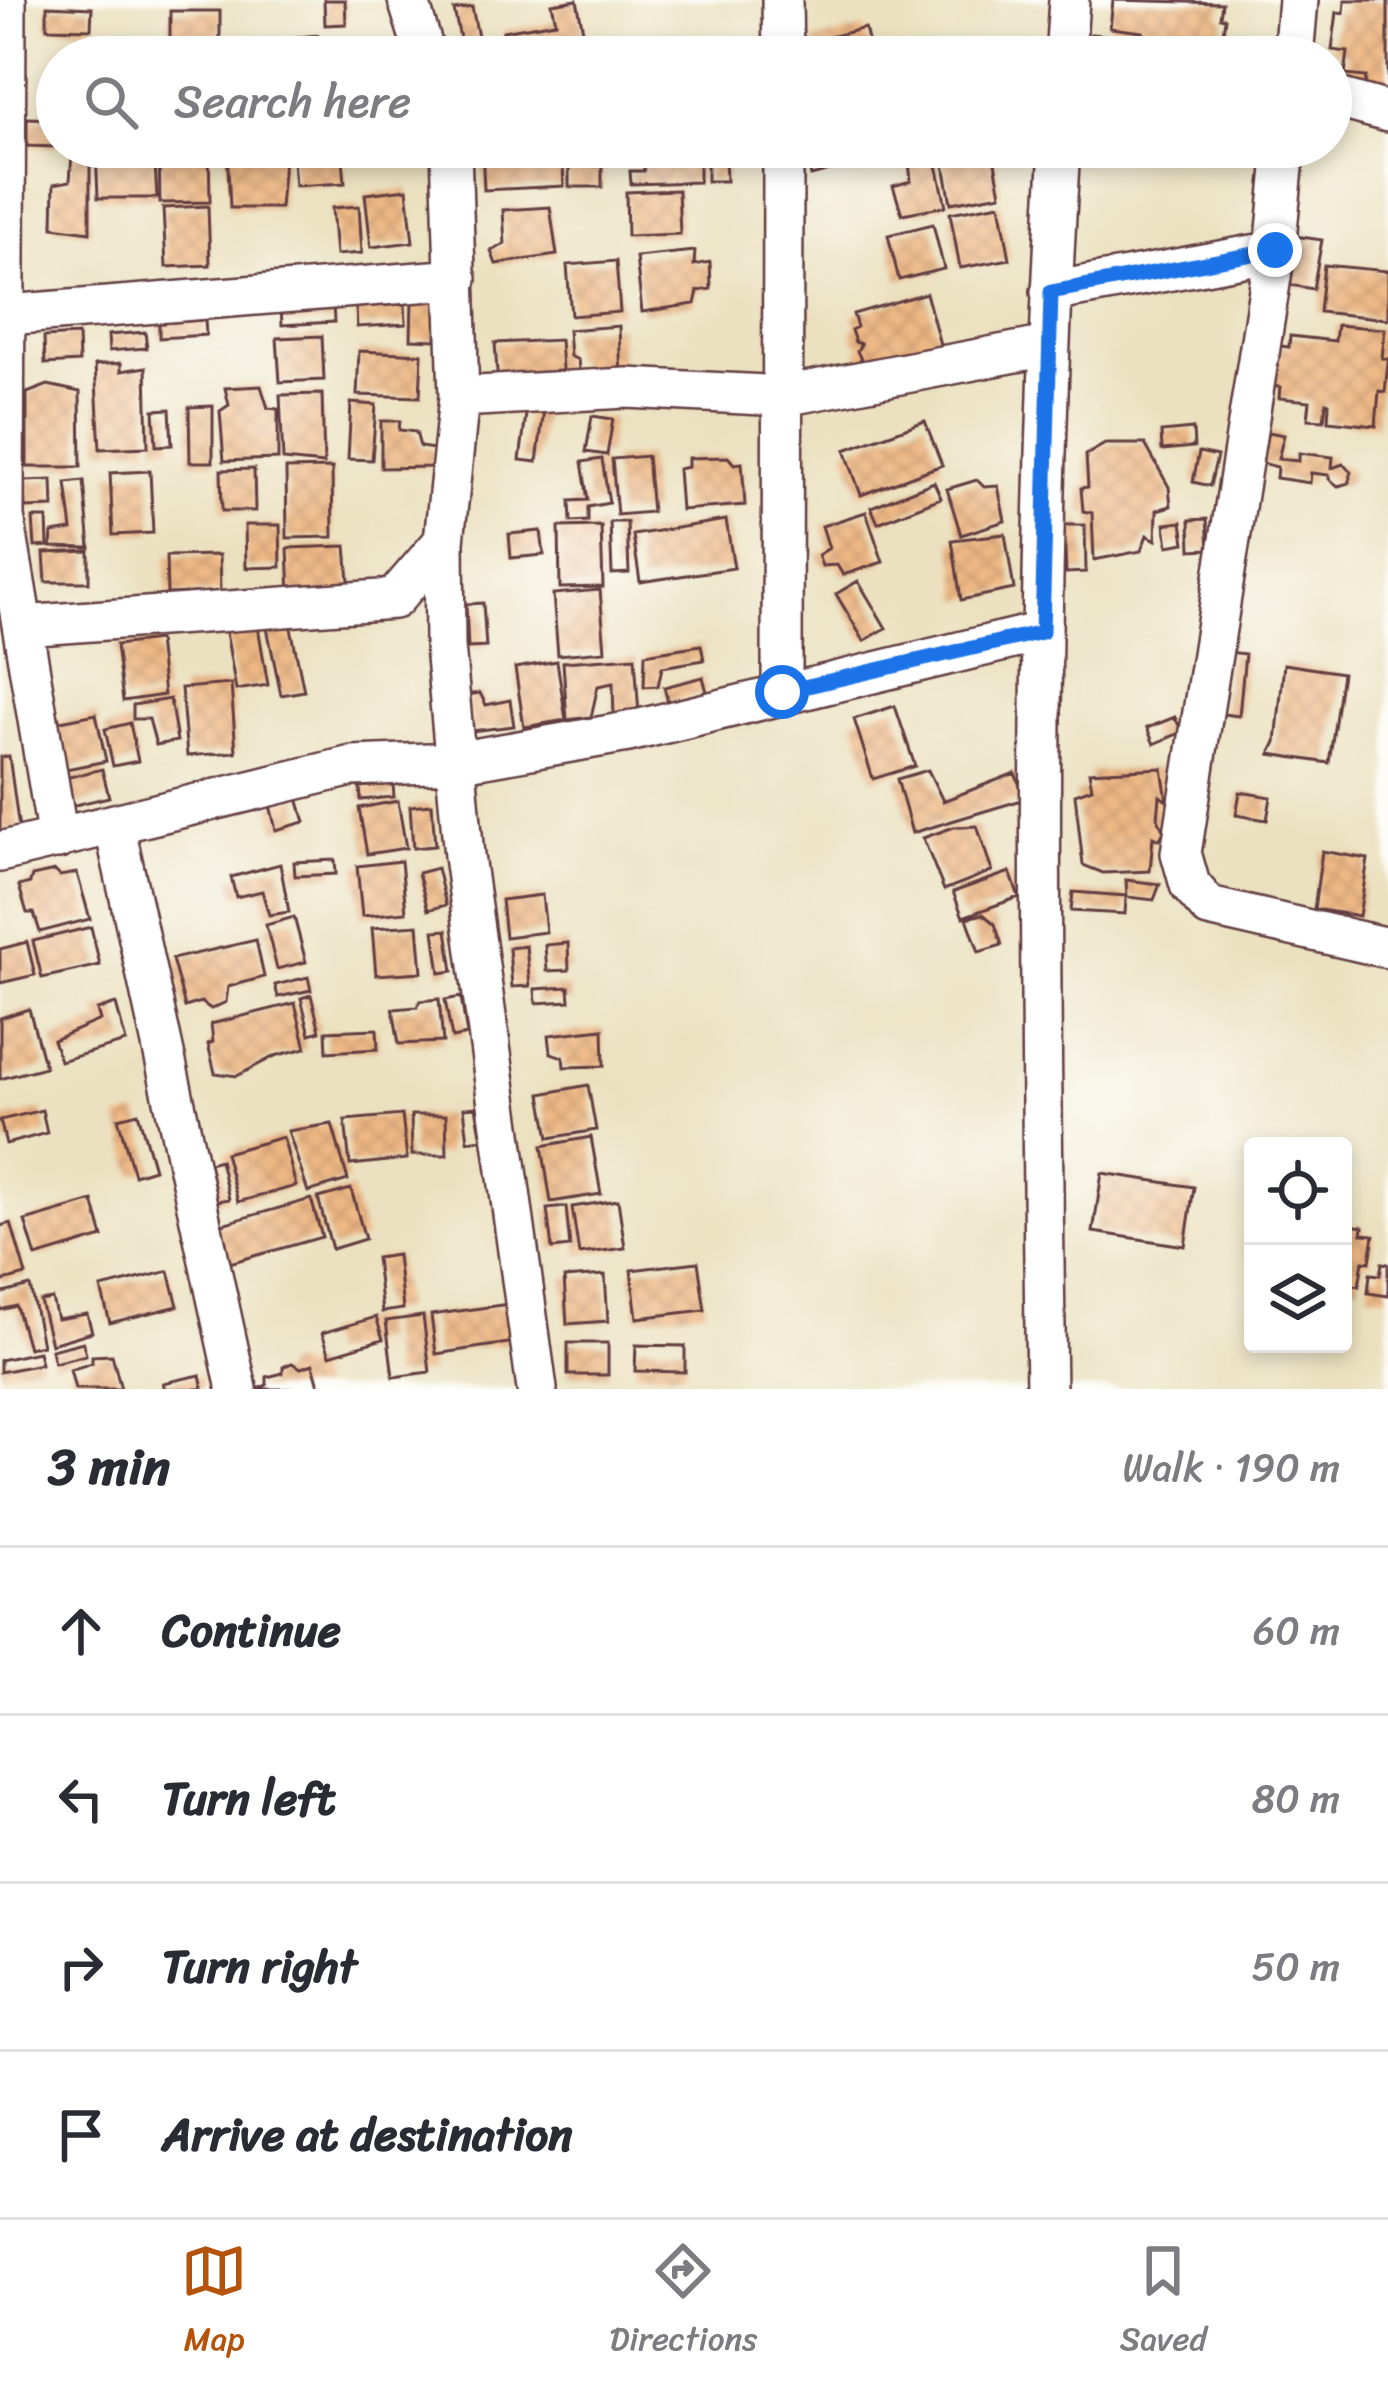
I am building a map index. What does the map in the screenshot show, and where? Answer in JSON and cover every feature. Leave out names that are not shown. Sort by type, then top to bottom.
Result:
[{"type":"street","points":[[6,0],[4,273],[8,315],[2,517],[58,839]]},
{"type":"street","points":[[408,0],[419,36]]},
{"type":"street","points":[[782,0],[783,36]]},
{"type":"street","points":[[1066,36],[1069,0]]},
{"type":"street","points":[[1295,36],[1298,0]]},
{"type":"street","points":[[1352,102],[1388,112]]},
{"type":"street","points":[[452,168],[459,397],[444,541],[445,646],[464,856],[537,1389]]},
{"type":"street","points":[[782,692],[783,168]]},
{"type":"street","points":[[1046,1389],[1042,632],[1048,346],[1059,168]]},
{"type":"street","points":[[1283,168],[1275,250],[1181,853],[1190,885],[1209,907],[1388,948]]},
{"type":"street","points":[[1051,292],[1275,250]]},
{"type":"street","points":[[8,315],[457,279]]},
{"type":"street","points":[[459,397],[626,388],[784,396],[1048,346]]},
{"type":"street","points":[[23,626],[394,598],[444,541]]},
{"type":"street","points":[[394,598],[445,646]]},
{"type":"street","points":[[0,852],[352,766],[456,762],[628,732],[1042,632]]},
{"type":"street","points":[[114,824],[237,1389]]},
{"type":"building","points":[[324,0],[345,0],[346,24],[325,25]]},
{"type":"building","points":[[577,0],[584,36],[503,36],[503,31],[556,22],[552,4]]},
{"type":"building","points":[[1113,0],[1222,3],[1220,17],[1225,18],[1223,36],[1143,36],[1143,32],[1110,28]]},
{"type":"building","points":[[1345,0],[1388,0],[1388,95],[1364,92],[1366,77],[1352,76],[1352,36],[1334,36],[1337,12],[1344,13]]},
{"type":"building","points":[[47,6],[92,8],[91,29],[47,28]]},
{"type":"building","points":[[472,7],[478,36],[460,36],[454,10]]},
{"type":"building","points":[[170,11],[220,11],[220,36],[170,36]]},
{"type":"building","points":[[865,28],[867,36],[833,36]]},
{"type":"building","points":[[27,118],[36,118],[36,146],[27,146]]},
{"type":"building","points":[[71,168],[90,168],[90,232],[53,227],[54,184],[70,181]]},
{"type":"building","points":[[97,168],[155,168],[157,198],[98,198]]},
{"type":"building","points":[[159,168],[209,168],[210,202],[160,203]]},
{"type":"building","points":[[228,168],[283,168],[280,208],[230,208]]},
{"type":"building","points":[[294,168],[344,168],[345,183],[295,186]]},
{"type":"building","points":[[483,168],[563,168],[564,186],[484,190]]},
{"type":"building","points":[[569,168],[602,168],[602,187],[569,187]]},
{"type":"building","points":[[699,168],[699,182],[631,184],[630,171]]},
{"type":"building","points":[[707,168],[725,168],[726,181],[707,181]]},
{"type":"building","points":[[809,168],[834,168],[834,170],[811,176]]},
{"type":"building","points":[[910,168],[938,168],[946,206],[902,214],[893,186],[911,181]]},
{"type":"building","points":[[945,168],[996,168],[1001,194],[951,203]]},
{"type":"building","points":[[407,189],[413,242],[371,247],[365,194]]},
{"type":"building","points":[[678,190],[680,234],[627,236],[626,192]]},
{"type":"building","points":[[1000,204],[1010,259],[960,268],[950,213]]},
{"type":"building","points":[[208,206],[210,265],[166,267],[163,208]]},
{"type":"building","points":[[359,206],[362,253],[336,255],[332,208]]},
{"type":"building","points":[[550,207],[557,255],[496,264],[491,251],[505,244],[503,210]]},
{"type":"building","points":[[933,224],[944,269],[899,280],[888,235]]},
{"type":"building","points":[[1294,236],[1322,240],[1313,289],[1285,284]]},
{"type":"building","points":[[695,251],[694,265],[710,262],[711,289],[698,291],[695,304],[642,312],[636,257]]},
{"type":"building","points":[[616,261],[620,312],[571,316],[567,265]]},
{"type":"building","points":[[1324,265],[1388,271],[1388,319],[1319,312]]},
{"type":"building","points":[[926,293],[942,352],[867,372],[857,351],[861,344],[855,342],[851,330],[857,327],[853,314]]},
{"type":"building","points":[[412,301],[437,301],[436,340],[411,339]]},
{"type":"building","points":[[333,304],[334,322],[282,325],[281,308]]},
{"type":"building","points":[[405,304],[406,324],[357,327],[356,307]]},
{"type":"building","points":[[205,320],[206,335],[159,338],[159,323]]},
{"type":"building","points":[[1337,325],[1385,329],[1382,358],[1388,364],[1385,392],[1379,391],[1376,426],[1328,421],[1326,402],[1324,420],[1308,419],[1310,401],[1279,398],[1280,387],[1269,386],[1271,360],[1278,360],[1280,346],[1289,347],[1290,336],[1335,341]]},
{"type":"building","points":[[619,326],[621,381],[580,378],[578,360],[570,356],[568,330]]},
{"type":"building","points":[[145,332],[147,348],[109,351],[108,335]]},
{"type":"building","points":[[78,335],[79,362],[45,364],[44,337]]},
{"type":"building","points":[[322,336],[324,380],[280,382],[277,338]]},
{"type":"building","points":[[560,340],[563,383],[498,387],[495,343]]},
{"type":"building","points":[[359,351],[422,354],[420,397],[357,395]]},
{"type":"building","points":[[121,363],[121,371],[146,367],[148,447],[100,449],[95,365]]},
{"type":"building","points":[[48,385],[80,392],[81,467],[27,467],[27,393]]},
{"type":"building","points":[[261,386],[268,408],[278,409],[278,459],[224,461],[220,411],[229,405],[225,388]]},
{"type":"building","points":[[322,394],[324,464],[283,460],[280,395]]},
{"type":"building","points":[[528,399],[545,402],[537,462],[520,460]]},
{"type":"building","points":[[351,403],[376,405],[372,460],[348,459]]},
{"type":"building","points":[[213,406],[213,462],[190,462],[189,407]]},
{"type":"building","points":[[170,409],[172,445],[156,446],[154,410]]},
{"type":"building","points":[[592,416],[613,419],[607,455],[586,452]]},
{"type":"building","points":[[381,421],[400,421],[399,430],[416,432],[420,447],[434,449],[433,467],[381,468]]},
{"type":"building","points":[[925,421],[942,465],[861,495],[845,450]]},
{"type":"building","points":[[1193,429],[1194,447],[1162,450],[1161,432]]},
{"type":"building","points":[[1268,432],[1284,435],[1278,459],[1299,461],[1299,453],[1333,457],[1332,468],[1343,464],[1351,472],[1349,483],[1338,486],[1329,475],[1311,473],[1310,483],[1276,478],[1277,467],[1261,463]]},
{"type":"building","points":[[1105,444],[1145,444],[1169,487],[1171,506],[1157,510],[1156,540],[1147,535],[1141,551],[1094,560],[1092,513],[1083,511],[1081,488],[1088,487],[1086,455]]},
{"type":"building","points":[[1199,452],[1217,456],[1210,486],[1193,482]]},
{"type":"building","points":[[647,456],[652,512],[617,515],[612,459]]},
{"type":"building","points":[[728,457],[734,464],[742,463],[745,505],[681,510],[678,469],[688,467],[688,458]]},
{"type":"building","points":[[602,459],[609,503],[588,507],[588,521],[571,522],[570,501],[588,500],[582,462]]},
{"type":"building","points":[[332,468],[333,537],[287,538],[286,469]]},
{"type":"building","points":[[254,469],[255,511],[222,511],[221,470]]},
{"type":"building","points":[[150,471],[153,533],[113,535],[110,473]]},
{"type":"building","points":[[52,480],[53,507],[25,508],[24,481]]},
{"type":"building","points":[[977,480],[984,487],[998,486],[1005,521],[961,535],[947,489]]},
{"type":"building","points":[[84,481],[90,548],[51,547],[52,533],[72,530],[66,483]]},
{"type":"building","points":[[934,482],[941,498],[878,523],[871,507]]},
{"type":"building","points":[[866,512],[883,562],[843,575],[837,565],[822,566],[818,555],[829,548],[822,526]]},
{"type":"building","points":[[33,518],[47,518],[48,546],[35,547]]},
{"type":"building","points":[[1207,519],[1209,549],[1191,550],[1190,520]]},
{"type":"building","points":[[726,520],[734,568],[640,582],[633,535]]},
{"type":"building","points":[[610,522],[627,522],[629,573],[612,574]]},
{"type":"building","points":[[1182,522],[1185,543],[1168,546],[1165,524]]},
{"type":"building","points":[[245,525],[280,525],[281,567],[246,568]]},
{"type":"building","points":[[1064,525],[1085,525],[1086,572],[1066,573]]},
{"type":"building","points":[[601,526],[603,587],[560,588],[559,527]]},
{"type":"building","points":[[541,531],[544,555],[511,558],[509,534]]},
{"type":"building","points":[[1005,534],[1014,589],[961,600],[952,540]]},
{"type":"building","points":[[346,546],[350,592],[290,596],[288,548]]},
{"type":"building","points":[[89,551],[89,582],[46,582],[44,553]]},
{"type":"building","points":[[219,555],[220,592],[167,594],[166,556]]},
{"type":"building","points":[[858,581],[886,628],[864,641],[836,594]]},
{"type":"building","points":[[600,590],[605,651],[558,655],[553,594]]},
{"type":"building","points":[[483,603],[486,647],[468,648],[466,604]]},
{"type":"building","points":[[289,618],[304,691],[281,695],[266,623]]},
{"type":"building","points":[[257,621],[268,685],[236,690],[225,626]]},
{"type":"building","points":[[158,640],[164,695],[123,701],[116,645]]},
{"type":"building","points":[[701,645],[704,660],[662,667],[658,686],[644,687],[645,654]]},
{"type":"building","points":[[1229,652],[1245,654],[1239,716],[1223,714]]},
{"type":"building","points":[[635,657],[639,715],[614,718],[613,683],[598,686],[591,717],[567,720],[563,662]]},
{"type":"building","points":[[557,661],[566,720],[524,727],[515,668]]},
{"type":"building","points":[[1284,664],[1342,673],[1329,763],[1270,754],[1276,742]]},
{"type":"building","points":[[703,677],[707,692],[668,702],[664,687]]},
{"type":"building","points":[[231,684],[236,752],[187,756],[181,688]]},
{"type":"building","points":[[480,693],[486,705],[510,700],[514,726],[471,731],[466,695]]},
{"type":"building","points":[[170,699],[177,741],[156,745],[149,719],[133,719],[133,705]]},
{"type":"building","points":[[895,706],[915,766],[873,779],[854,719]]},
{"type":"building","points":[[96,714],[106,761],[66,769],[56,722]]},
{"type":"building","points":[[1175,717],[1182,732],[1154,744],[1147,728]]},
{"type":"building","points":[[130,723],[138,761],[113,766],[105,729]]},
{"type":"building","points":[[9,756],[19,829],[0,831],[0,757]]},
{"type":"building","points":[[1162,768],[1167,801],[1160,796],[1158,818],[1164,832],[1159,840],[1153,837],[1150,871],[1103,873],[1083,865],[1075,794],[1092,788],[1089,772]]},
{"type":"building","points":[[102,769],[109,797],[67,807],[61,779]]},
{"type":"building","points":[[928,770],[943,801],[1015,773],[1025,799],[912,833],[897,779]]},
{"type":"building","points":[[393,784],[394,797],[361,800],[360,787]]},
{"type":"building","points":[[1240,792],[1271,797],[1267,820],[1236,815]]},
{"type":"building","points":[[298,798],[305,822],[276,830],[270,805]]},
{"type":"building","points":[[398,801],[406,848],[367,854],[359,808]]},
{"type":"building","points":[[432,804],[435,846],[413,848],[410,806]]},
{"type":"building","points":[[977,826],[992,871],[944,890],[923,838],[954,827]]},
{"type":"building","points":[[1322,851],[1368,859],[1359,916],[1314,909]]},
{"type":"building","points":[[335,860],[336,874],[295,876],[294,862]]},
{"type":"building","points":[[401,861],[406,912],[362,916],[357,866]]},
{"type":"building","points":[[280,864],[289,912],[269,915],[262,891],[236,897],[231,877]]},
{"type":"building","points":[[437,868],[446,905],[428,910],[418,873]]},
{"type":"building","points":[[55,871],[60,876],[77,873],[90,919],[40,932],[34,913],[27,913],[19,886],[30,883],[32,876]]},
{"type":"building","points":[[1010,872],[1019,897],[963,917],[953,892]]},
{"type":"building","points":[[1126,880],[1160,884],[1154,900],[1127,897]]},
{"type":"building","points":[[1073,892],[1126,896],[1125,914],[1071,911]]},
{"type":"building","points":[[542,895],[546,932],[505,937],[501,900]]},
{"type":"building","points":[[983,914],[995,924],[1002,945],[979,952],[967,918]]},
{"type":"building","points":[[294,917],[306,962],[277,969],[266,925]]},
{"type":"building","points":[[418,925],[422,972],[376,975],[372,928]]},
{"type":"building","points":[[91,927],[100,965],[42,978],[33,941]]},
{"type":"building","points":[[447,930],[453,971],[440,973],[434,931]]},
{"type":"building","points":[[256,940],[264,977],[228,987],[226,1002],[211,1009],[201,1002],[185,1007],[172,959]]},
{"type":"building","points":[[27,942],[35,975],[0,983],[0,949]]},
{"type":"building","points":[[568,943],[569,970],[547,971],[545,945]]},
{"type":"building","points":[[526,946],[530,986],[512,987],[509,948]]},
{"type":"building","points":[[308,977],[311,990],[278,997],[275,985]]},
{"type":"building","points":[[569,987],[570,1001],[536,1003],[535,989]]},
{"type":"building","points":[[311,995],[320,1031],[310,1034],[301,998]]},
{"type":"building","points":[[461,997],[467,1035],[452,1038],[445,1000]]},
{"type":"building","points":[[439,999],[443,1042],[399,1044],[393,1009]]},
{"type":"building","points":[[295,1003],[306,1048],[275,1056],[237,1076],[215,1073],[208,1044],[213,1042],[211,1024]]},
{"type":"building","points":[[116,1004],[126,1042],[60,1061],[53,1040],[100,1020],[97,1010]]},
{"type":"building","points":[[29,1009],[45,1067],[0,1079],[0,1018]]},
{"type":"building","points":[[377,1029],[378,1049],[327,1052],[326,1031]]},
{"type":"building","points":[[603,1029],[604,1066],[564,1067],[563,1057],[551,1053],[549,1035]]},
{"type":"building","points":[[588,1085],[596,1130],[549,1138],[541,1094]]},
{"type":"building","points":[[476,1107],[482,1139],[468,1141],[464,1108]]},
{"type":"building","points":[[42,1110],[47,1133],[6,1144],[0,1120]]},
{"type":"building","points":[[138,1113],[154,1169],[134,1175],[118,1118]]},
{"type":"building","points":[[402,1115],[407,1159],[350,1165],[345,1120]]},
{"type":"building","points":[[411,1115],[446,1115],[447,1155],[412,1155]]},
{"type":"building","points":[[332,1124],[348,1180],[308,1192],[288,1131]]},
{"type":"building","points":[[283,1137],[296,1186],[238,1202],[225,1153]]},
{"type":"building","points":[[591,1137],[601,1194],[551,1202],[542,1146]]},
{"type":"building","points":[[220,1160],[229,1199],[217,1201],[209,1163]]},
{"type":"building","points":[[1102,1173],[1194,1187],[1185,1246],[1093,1232]]},
{"type":"building","points":[[351,1189],[365,1239],[332,1249],[318,1198]]},
{"type":"building","points":[[311,1199],[322,1237],[226,1264],[215,1226]]},
{"type":"building","points":[[618,1200],[625,1248],[579,1254],[572,1207]]},
{"type":"building","points":[[93,1201],[103,1237],[36,1257],[25,1221]]},
{"type":"building","points":[[566,1207],[570,1247],[552,1249],[547,1209]]},
{"type":"building","points":[[11,1223],[26,1275],[0,1282],[0,1226]]},
{"type":"building","points":[[1352,1225],[1363,1227],[1362,1234],[1374,1235],[1370,1262],[1363,1261],[1359,1286],[1352,1285]]},
{"type":"building","points":[[397,1255],[403,1309],[382,1312],[376,1258]]},
{"type":"building","points":[[698,1262],[705,1310],[637,1318],[631,1270]]},
{"type":"building","points":[[1382,1263],[1388,1264],[1388,1296],[1368,1293],[1370,1274],[1380,1275]]},
{"type":"building","points":[[169,1271],[178,1306],[110,1323],[101,1288]]},
{"type":"building","points":[[605,1275],[608,1321],[567,1324],[564,1278]]},
{"type":"building","points":[[30,1286],[42,1345],[28,1348],[16,1306],[0,1310],[0,1294]]},
{"type":"building","points":[[52,1299],[57,1319],[87,1314],[92,1332],[51,1344],[40,1301]]},
{"type":"building","points":[[509,1304],[515,1342],[436,1354],[431,1315]]},
{"type":"building","points":[[423,1316],[430,1372],[393,1377],[386,1321]]},
{"type":"building","points":[[376,1317],[383,1339],[330,1355],[322,1333]]},
{"type":"building","points":[[83,1342],[86,1355],[54,1363],[51,1350]]},
{"type":"building","points":[[568,1343],[608,1343],[608,1375],[568,1375]]},
{"type":"building","points":[[636,1345],[685,1346],[685,1372],[635,1371]]},
{"type":"building","points":[[38,1352],[41,1364],[0,1372],[0,1360]]},
{"type":"building","points":[[112,1355],[121,1389],[75,1389],[70,1370],[92,1363],[92,1356]]},
{"type":"building","points":[[292,1363],[301,1368],[313,1364],[320,1389],[257,1389],[267,1385],[267,1377],[283,1373],[283,1367]]},
{"type":"building","points":[[200,1375],[203,1389],[165,1389],[163,1383]]},
{"type":"route","points":[[782,692],[1042,632],[1051,292],[1275,250]]}]
